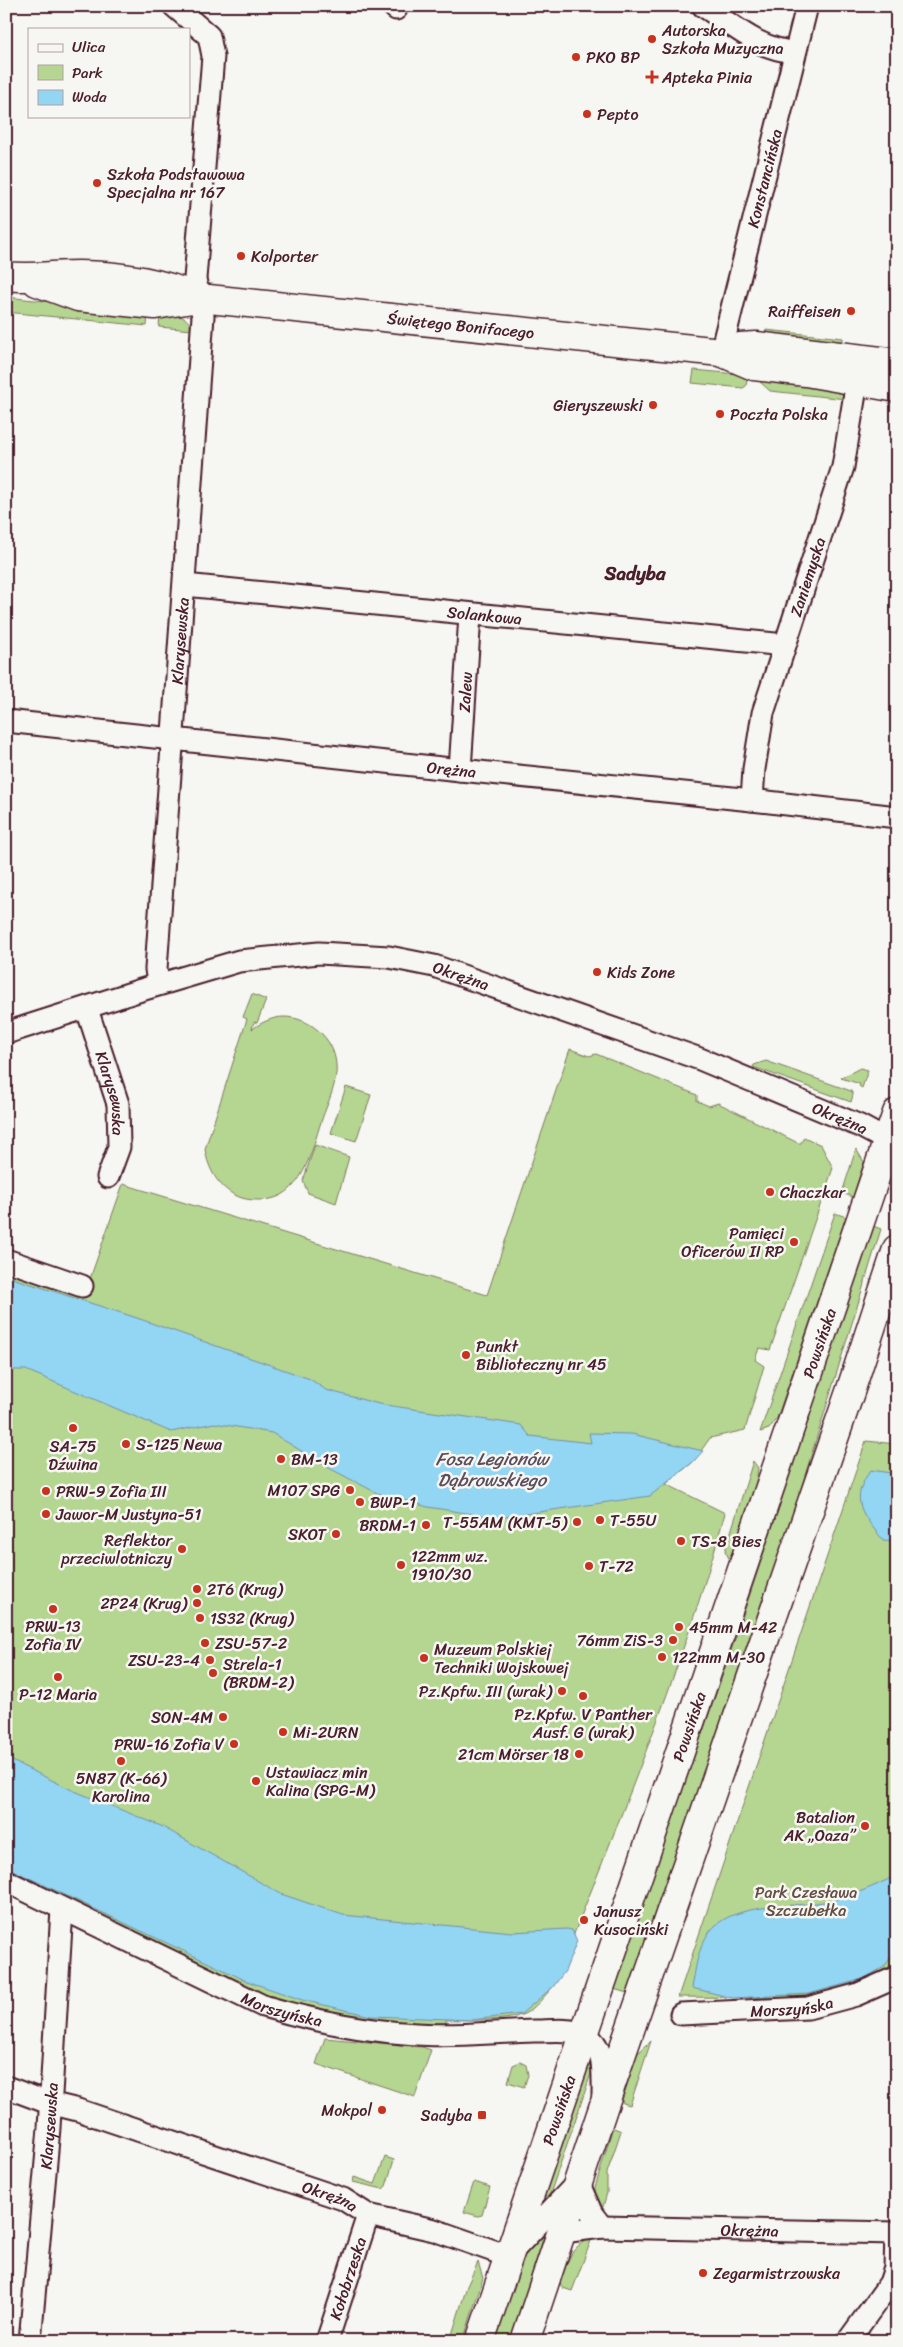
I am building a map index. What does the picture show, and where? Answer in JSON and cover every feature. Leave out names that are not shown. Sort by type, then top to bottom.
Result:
[{"type":"main road","name":"Świętego Bonifacego","points":[[18,278],[80,275],[151,282],[173,287],[199,298],[720,352],[740,347],[756,346],[886,362]]},
{"type":"main road","name":"Świętego Bonifacego","points":[[720,352],[739,362],[754,366],[806,372],[897,388]]},
{"type":"main road","name":"Powsińska","points":[[480,2341],[583,2034],[892,1143],[897,1113]]},
{"type":"main road","points":[[525,2341],[603,2108],[835,1436],[897,1249]]},
{"type":"street","name":"Klarysewska","points":[[158,984],[156,968],[204,316],[195,279],[212,44],[209,36],[202,28],[174,6]]},
{"type":"street","points":[[704,6],[757,42],[778,51],[795,52]]},
{"type":"street","name":"Konstancińska","points":[[720,352],[807,6]]},
{"type":"street","points":[[857,381],[866,366],[886,362]]},
{"type":"street","name":"Zaniemyska","points":[[752,800],[762,719],[843,467],[857,381]]},
{"type":"street","name":"Solankowa","points":[[185,585],[785,645]]},
{"type":"street","name":"Zalew","points":[[460,770],[470,615]]},
{"type":"street","name":"Orężna","points":[[6,721],[897,817]]},
{"type":"street","name":"Okrężna","points":[[6,1033],[88,1009],[158,984],[239,961],[319,953],[389,957],[434,966],[700,1059],[860,1126],[892,1143]]},
{"type":"street","name":"Klarysewska","points":[[88,1009],[118,1104],[119,1147],[108,1177]]},
{"type":"street","points":[[6,1260],[82,1286]]},
{"type":"street","name":"Morszyńska","points":[[6,1881],[263,2006],[296,2016],[416,2034],[555,2031],[583,2034]]},
{"type":"street","name":"Klarysewska","points":[[30,2341],[48,2138],[62,1909]]},
{"type":"street","name":"Morszyńska","points":[[681,2014],[808,2008],[856,1995],[897,1978]]},
{"type":"street","points":[[583,2034],[592,2040],[598,2048],[602,2061],[603,2108]]},
{"type":"street","name":"Okrężna","points":[[6,2087],[49,2103],[78,2110],[343,2199],[368,2215],[434,2230],[508,2256]]},
{"type":"street","points":[[508,2256],[578,2182],[592,2214],[602,2227]]},
{"type":"street","name":"Kołobrzeska","points":[[327,2341],[368,2215]]},
{"type":"street","name":"Okrężna","points":[[562,2232],[602,2227],[896,2233]]},
{"type":"street","points":[[848,2341],[890,2283],[895,2268],[896,2233]]},
{"type":"green space","points":[[6,297],[148,312],[147,326],[6,312]]},
{"type":"green space","points":[[160,314],[184,318],[188,321],[192,330],[159,327]]},
{"type":"green space","points":[[766,330],[843,338],[843,343],[765,335]]},
{"type":"green space","points":[[694,370],[748,375],[746,386],[743,388],[692,383]]},
{"type":"green space","points":[[760,375],[835,390],[843,394],[846,399],[770,391],[759,381]]},
{"type":"green space","points":[[252,994],[266,1000],[257,1023],[254,1022],[252,1029],[280,1017],[302,1021],[311,1025],[325,1038],[331,1046],[336,1064],[336,1078],[332,1092],[303,1172],[287,1192],[275,1198],[261,1200],[249,1200],[234,1195],[221,1185],[212,1172],[205,1149],[247,1019],[243,1017]]},
{"type":"green space","points":[[570,1049],[589,1056],[596,1054],[697,1095],[697,1101],[709,1106],[718,1103],[798,1143],[801,1143],[804,1137],[821,1145],[833,1168],[770,1350],[759,1348],[755,1360],[764,1366],[745,1430],[710,1438],[693,1462],[666,1484],[725,1513],[688,1634],[623,1811],[553,1987],[532,2009],[524,2014],[507,2019],[446,2020],[446,2027],[388,2024],[261,1998],[6,1869],[6,1270],[84,1296],[123,1184],[487,1295]]},
{"type":"green space","points":[[766,1061],[851,1091],[853,1095],[851,1102],[753,1067]]},
{"type":"green space","points":[[860,1068],[868,1070],[862,1088],[859,1086],[860,1084],[841,1078]]},
{"type":"green space","points":[[346,1087],[371,1095],[356,1141],[331,1133]]},
{"type":"green space","points":[[315,1145],[349,1157],[336,1203],[308,1193],[303,1181]]},
{"type":"green space","points":[[856,1149],[864,1162],[853,1197],[842,1193]]},
{"type":"green space","points":[[835,1213],[846,1217],[777,1418],[769,1429],[760,1432]]},
{"type":"green space","points":[[873,1226],[881,1229],[795,1508],[628,1993],[613,1989],[730,1654]]},
{"type":"green space","name":"Park Czesława Szczubełka","points":[[866,1441],[897,1444],[897,1971],[798,1998],[678,1997]]},
{"type":"green space","points":[[753,1461],[758,1468],[756,1483],[730,1560],[725,1551]]},
{"type":"green space","points":[[325,2038],[422,2047],[431,2050],[415,2097],[316,2064]]},
{"type":"green space","points":[[651,2041],[630,2105],[623,2103],[622,2100],[637,2054]]},
{"type":"green space","points":[[590,2059],[595,2062],[549,2197],[545,2201],[542,2199]]},
{"type":"green space","points":[[520,2062],[526,2065],[528,2075],[524,2087],[508,2082],[513,2065]]},
{"type":"green space","points":[[614,2128],[621,2131],[607,2173],[607,2193],[602,2210],[595,2195],[595,2188]]},
{"type":"green space","points":[[385,2157],[394,2160],[386,2186],[383,2189],[353,2182],[354,2177],[375,2184]]},
{"type":"green space","points":[[474,2182],[490,2187],[482,2215],[478,2216],[464,2212]]},
{"type":"green space","points":[[547,2227],[510,2341],[495,2341],[526,2248]]},
{"type":"green space","points":[[592,2238],[572,2291],[563,2288],[560,2284],[570,2256],[579,2245]]},
{"type":"green space","points":[[478,2262],[483,2278],[463,2341],[450,2341],[467,2286]]},
{"type":"water","name":"Fosa Legionów Dąbrowskiego","points":[[6,1276],[137,1318],[310,1379],[326,1390],[379,1404],[521,1425],[530,1436],[591,1443],[589,1433],[632,1434],[703,1451],[693,1462],[650,1496],[497,1518],[428,1507],[377,1493],[329,1468],[272,1433],[214,1423],[171,1432],[26,1370],[6,1370]]},
{"type":"water","points":[[871,1470],[897,1474],[897,1541],[883,1540],[869,1523],[861,1507],[859,1499],[860,1490]]},
{"type":"water","points":[[6,1758],[72,1790],[161,1826],[281,1894],[343,1915],[512,1932],[567,1929],[572,1930],[577,1941],[565,1971],[553,1987],[521,2014],[472,2020],[371,2016],[302,2000],[247,1981],[6,1867]]},
{"type":"water","points":[[897,1875],[897,1949],[884,1967],[863,1979],[809,1994],[733,1998],[692,1988],[699,1955],[705,1939],[716,1925],[727,1918],[755,1909],[838,1899]]},
{"type":"place","name":"Autorska Szkoła Muzyczna","points":[[652,39]]},
{"type":"place","name":"PKO BP","points":[[576,57]]},
{"type":"place","name":"Apteka Pinia","points":[[652,77]]},
{"type":"place","name":"Pepto","points":[[587,114]]},
{"type":"place","name":"Szkoła Podstawowa Specjalna nr 167","points":[[97,183]]},
{"type":"place","name":"Kolporter","points":[[241,256]]},
{"type":"place","name":"Raiffeisen","points":[[851,311]]},
{"type":"place","name":"Gieryszewski","points":[[653,405]]},
{"type":"place","name":"Poczta Polska","points":[[720,414]]},
{"type":"place","name":"Kids Zone","points":[[597,972]]},
{"type":"place","name":"Chaczkar","points":[[770,1192]]},
{"type":"place","name":"Pamięci Oficerów II RP","points":[[794,1242]]},
{"type":"place","name":"Punkt Biblioteczny nr 45","points":[[466,1355]]},
{"type":"place","name":"SA-75 Dźwina","points":[[73,1428]]},
{"type":"place","name":"S-125 Newa","points":[[126,1444]]},
{"type":"place","name":"BM-13","points":[[281,1459]]},
{"type":"place","name":"M107 SPG","points":[[350,1490]]},
{"type":"place","name":"PRW-9 Zofia III","points":[[46,1491]]},
{"type":"place","name":"BWP-1","points":[[360,1502]]},
{"type":"place","name":"Jawor-M Justyna-51","points":[[46,1514]]},
{"type":"place","name":"T-55U","points":[[600,1520]]},
{"type":"place","name":"T-55AM (KMT-5)","points":[[577,1522]]},
{"type":"place","name":"BRDM-1","points":[[426,1525]]},
{"type":"place","name":"SKOT","points":[[336,1534]]},
{"type":"place","name":"TS-8 Bies","points":[[681,1541]]},
{"type":"place","name":"Reflektor przeciwlotniczy","points":[[182,1549]]},
{"type":"place","name":"122mm wz. 1910/30","points":[[401,1565]]},
{"type":"place","name":"T-72","points":[[589,1566]]},
{"type":"place","name":"2T6 (Krug)","points":[[197,1589]]},
{"type":"place","name":"2P24 (Krug)","points":[[197,1603]]},
{"type":"place","name":"PRW-13 Zofia IV","points":[[53,1609]]},
{"type":"place","name":"1S32 (Krug)","points":[[200,1618]]},
{"type":"place","name":"45mm M-42","points":[[679,1627]]},
{"type":"place","name":"76mm ZiS-3","points":[[673,1640]]},
{"type":"place","name":"ZSU-57-2","points":[[205,1643]]},
{"type":"place","name":"122mm M-30","points":[[662,1657]]},
{"type":"place","name":"Muzeum Polskiej Techniki Wojskowej","points":[[424,1658]]},
{"type":"place","name":"ZSU-23-4","points":[[210,1660]]},
{"type":"place","name":"Strela-1 (BRDM-2)","points":[[213,1673]]},
{"type":"place","name":"P-12 Maria","points":[[58,1677]]},
{"type":"place","name":"Pz.Kpfw. III (wrak)","points":[[562,1691]]},
{"type":"place","name":"Pz.Kpfw. V Panther Ausf. G (wrak)","points":[[583,1696]]},
{"type":"place","name":"SON-4M","points":[[223,1717]]},
{"type":"place","name":"Mi-2URN","points":[[283,1732]]},
{"type":"place","name":"PRW-16 Zofia V","points":[[234,1744]]},
{"type":"place","name":"21cm Mörser 18","points":[[579,1754]]},
{"type":"place","name":"5N87 (K-66) Karolina","points":[[121,1761]]},
{"type":"place","name":"Ustawiacz min Kalina (SPG-M)","points":[[256,1781]]},
{"type":"place","name":"Batalion AK „Oaza”","points":[[865,1826]]},
{"type":"place","name":"Janusz Kusociński","points":[[584,1920]]},
{"type":"place","name":"Mokpol","points":[[382,2110]]},
{"type":"place","name":"Sadyba","points":[[482,2115]]},
{"type":"place","name":"Zegarmistrzowska","points":[[703,2273]]},
{"type":"district","name":"Sadyba","points":[[635,573]]}]
